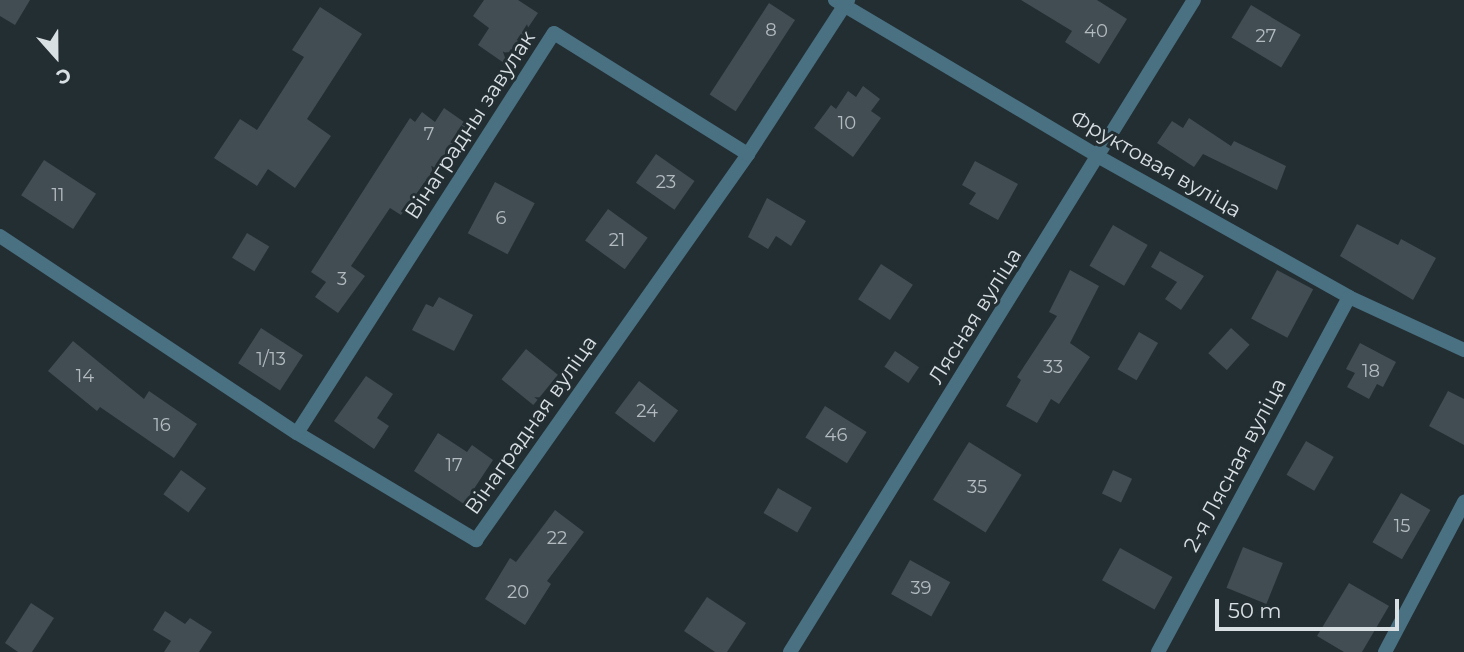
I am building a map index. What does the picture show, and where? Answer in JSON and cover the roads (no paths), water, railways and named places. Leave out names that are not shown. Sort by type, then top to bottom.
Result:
[{"type":"street","name":"Лясная вуліца","points":[[790,652],[1194,0]]},
{"type":"street","name":"Фруктовая вуліца","points":[[843,2],[1099,157],[1349,297],[1464,350]]},
{"type":"street","name":"Вінаградная вуліца","points":[[0,236],[297,433],[476,540],[748,154],[843,2]]},
{"type":"street","name":"Вінаградны завулак","points":[[297,433],[554,33],[748,154]]},
{"type":"street","name":"2-я Лясная вуліца","points":[[1158,652],[1349,297]]},
{"type":"street","points":[[1385,652],[1464,502]]}]
